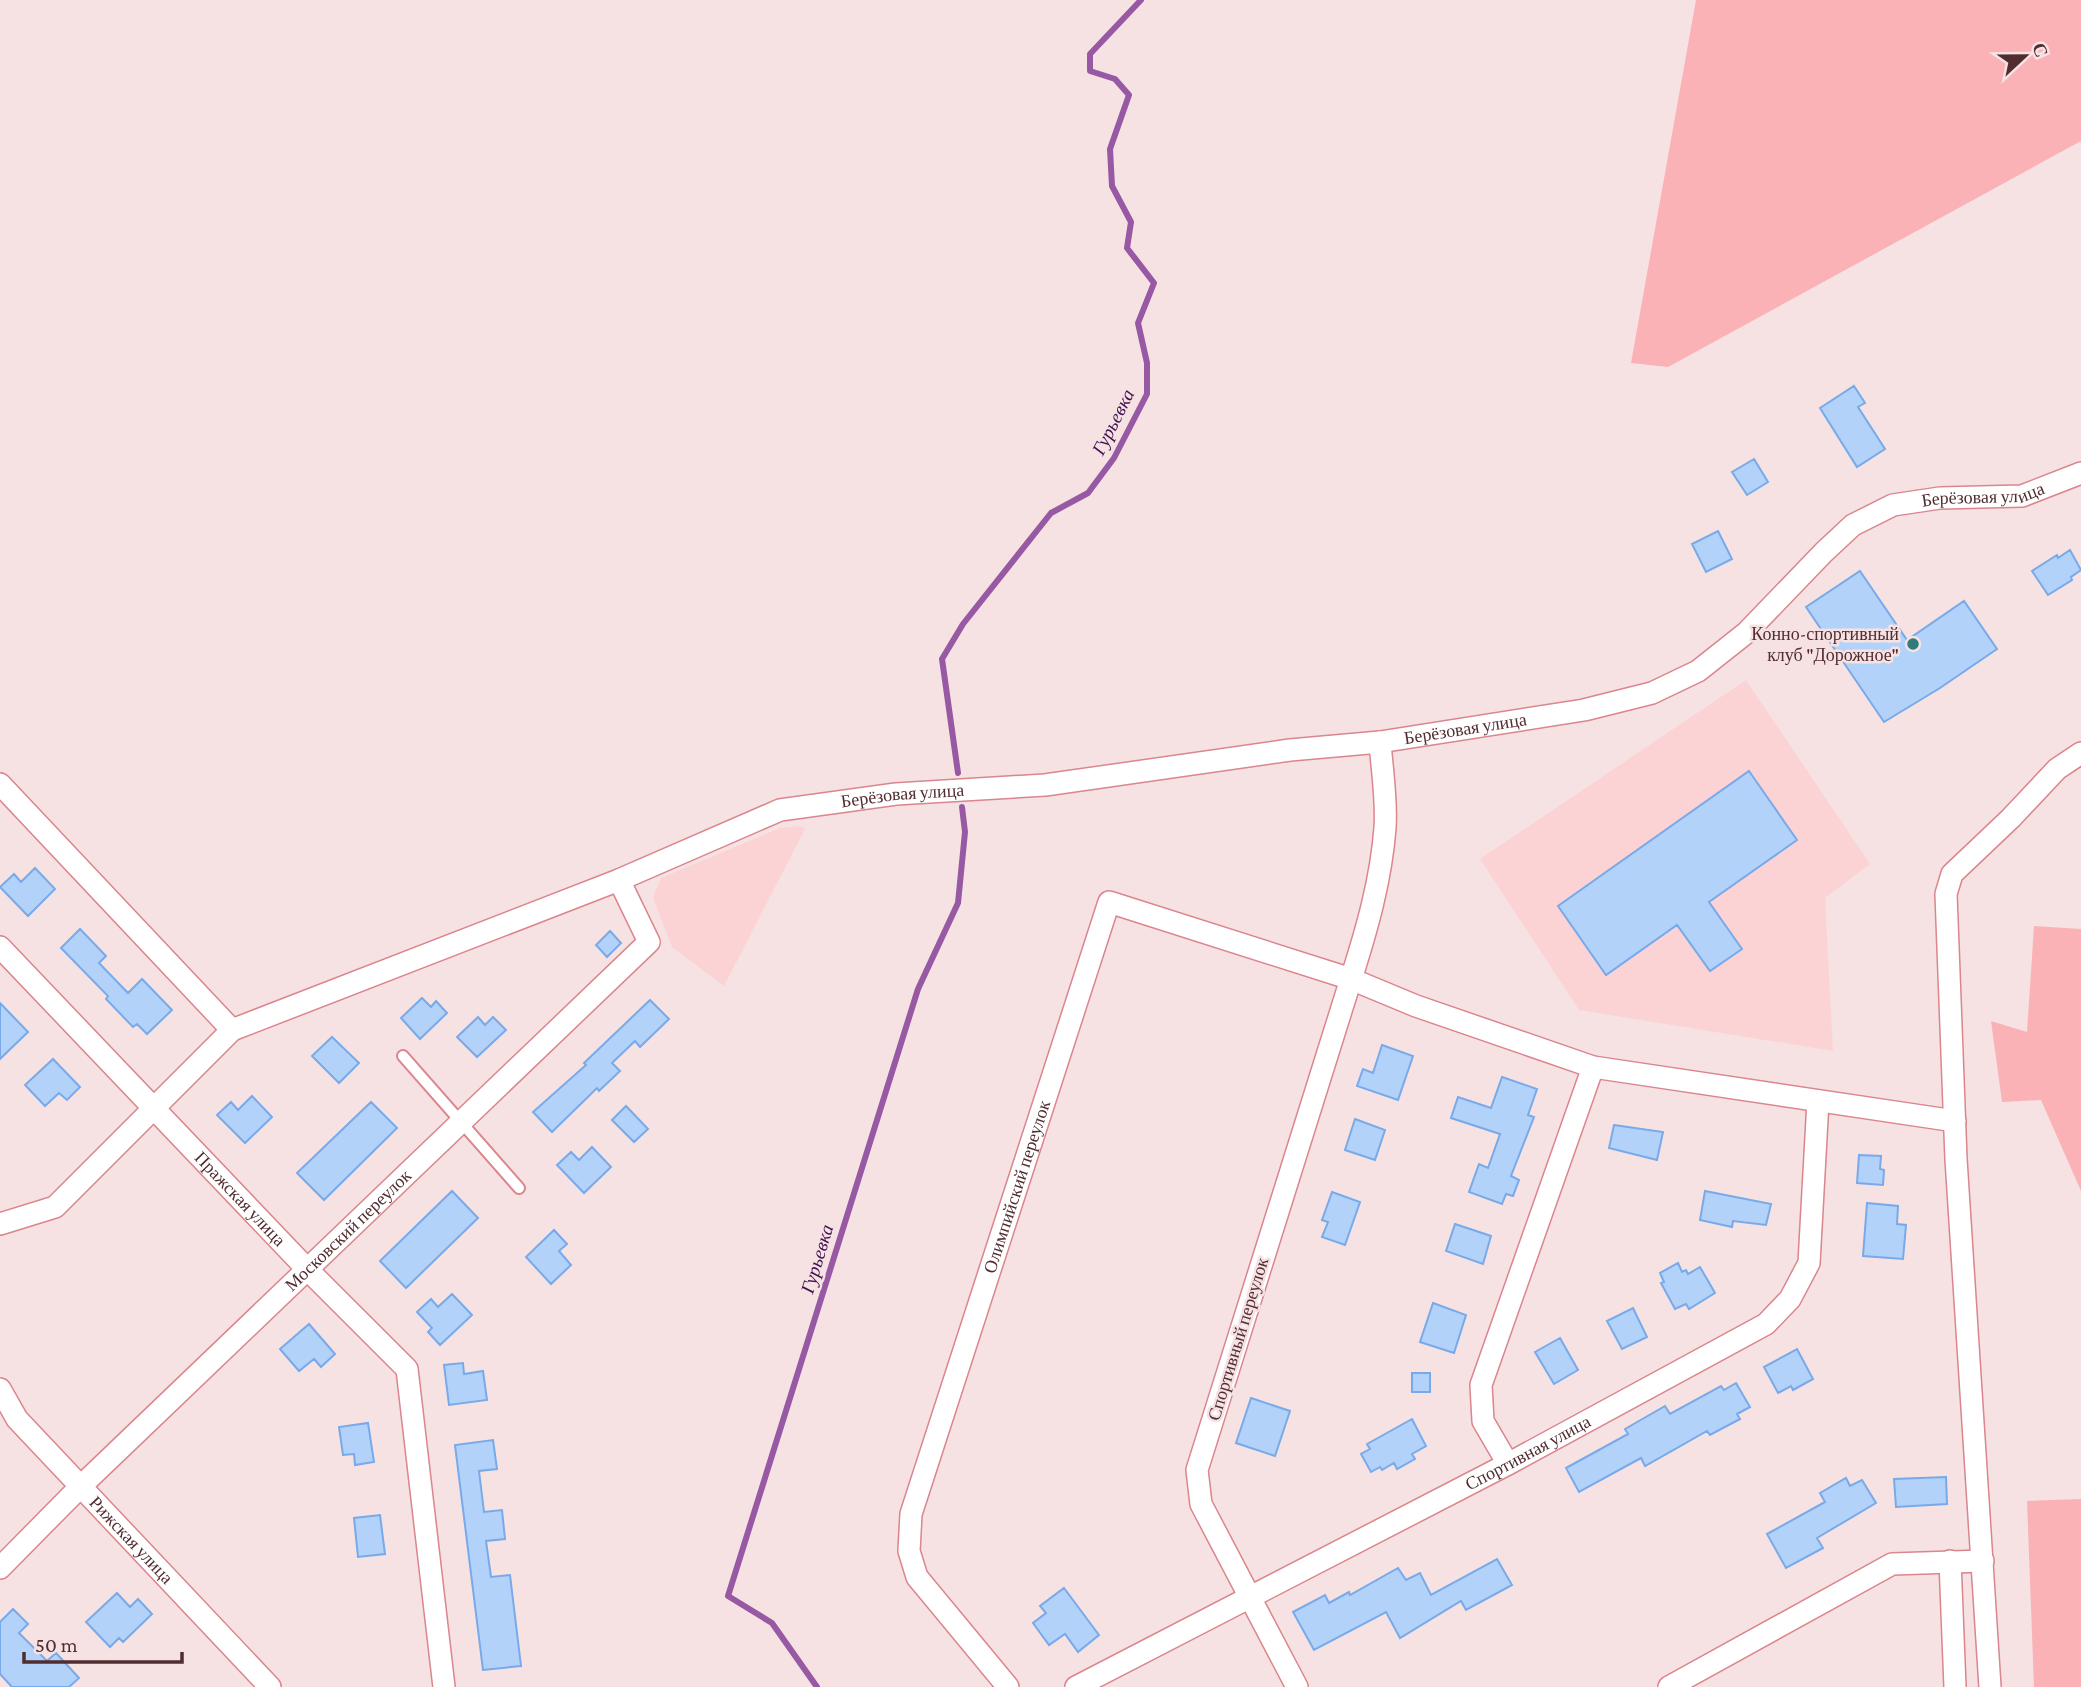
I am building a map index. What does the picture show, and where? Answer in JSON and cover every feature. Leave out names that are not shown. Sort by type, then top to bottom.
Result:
[{"type":"street","name":"Берёзовая улица","points":[[233,1030],[619,880],[780,810],[896,794],[1045,785],[1290,750],[1380,742],[1584,710],[1652,693],[1698,671],[1746,633],[1824,552],[1853,526],[1893,505],[1940,498],[2022,496],[2081,472]]},
{"type":"street","name":"Спортивный переулок","points":[[1297,1687],[1201,1504],[1197,1470],[1371,917],[1385,825],[1380,742]]},
{"type":"street","points":[[1990,1687],[1955,1121],[1946,894],[1952,874],[2011,818],[2057,769],[2079,754]]},
{"type":"street","points":[[0,784],[233,1030],[55,1207],[0,1224]]},
{"type":"street","name":"Московский переулок","points":[[0,1568],[80,1487],[649,942],[619,880]]},
{"type":"street","name":"Олимпийский переулок","points":[[1008,1687],[917,1577],[909,1551],[911,1514],[1109,902],[1351,979]]},
{"type":"street","name":"Пражская улица","points":[[0,947],[307,1269],[407,1369],[444,1687]]},
{"type":"street","points":[[1351,979],[1416,1006],[1592,1067],[1955,1121]]},
{"type":"street","points":[[1508,1464],[1483,1421],[1481,1385],[1592,1067]]},
{"type":"street","name":"Спортивная улица","points":[[1076,1687],[1508,1464],[1766,1324],[1790,1299],[1809,1263],[1818,1101]]},
{"type":"street","name":"Рижская улица","points":[[0,1389],[17,1419],[270,1687]]},
{"type":"street","points":[[1950,1561],[1955,1687]]},
{"type":"street","points":[[1669,1687],[1892,1564],[1983,1561]]},
{"type":"lane","points":[[403,1056],[519,1188]]},
{"type":"shaded area","points":[[1696,0],[2081,0],[2081,141],[1668,367],[1631,363]]},
{"type":"shaded area","points":[[1746,680],[1870,864],[1825,898],[1833,1051],[1579,1010],[1480,859]]},
{"type":"shaded area","points":[[800,826],[805,829],[724,986],[672,947],[653,898],[661,878],[780,828]]},
{"type":"shaded area","points":[[2034,926],[2081,929],[2081,1191],[2041,1100],[2002,1102],[1991,1021],[2027,1032]]},
{"type":"shaded area","points":[[2081,1499],[2081,1687],[2034,1687],[2027,1501]]},
{"type":"building","points":[[1854,386],[1865,403],[1858,407],[1885,449],[1857,467],[1820,408]]},
{"type":"building","points":[[1754,459],[1768,482],[1747,495],[1732,472]]},
{"type":"building","points":[[1718,531],[1732,559],[1706,572],[1692,544]]},
{"type":"building","points":[[2070,550],[2081,570],[2071,577],[2072,580],[2048,595],[2032,571]]},
{"type":"building","name":"Конно-спортивный клуб \"Дорожное\"","points":[[1860,571],[1907,640],[1964,601],[1997,649],[1884,722],[1806,607]]},
{"type":"building","points":[[1749,771],[1797,840],[1709,902],[1742,949],[1710,971],[1677,925],[1606,975],[1558,906]]},
{"type":"building","points":[[35,868],[55,889],[28,916],[0,887],[14,874],[21,882]]},
{"type":"building","points":[[80,929],[106,956],[99,963],[128,993],[142,979],[172,1010],[147,1034],[137,1024],[133,1027],[106,999],[108,996],[61,948]]},
{"type":"building","points":[[610,931],[621,943],[607,957],[596,945]]},
{"type":"building","points":[[422,998],[431,1007],[436,1001],[447,1013],[420,1039],[401,1018]]},
{"type":"building","points":[[650,1000],[669,1019],[640,1047],[635,1041],[612,1063],[620,1071],[599,1091],[597,1088],[552,1132],[533,1112],[586,1065],[584,1063]]},
{"type":"building","points":[[0,1003],[28,1032],[0,1059]]},
{"type":"building","points":[[478,1017],[485,1025],[493,1017],[506,1030],[477,1057],[457,1037]]},
{"type":"building","points":[[332,1037],[359,1063],[339,1083],[312,1056]]},
{"type":"building","points":[[1382,1045],[1413,1056],[1398,1100],[1357,1086],[1363,1069],[1373,1073]]},
{"type":"building","points":[[53,1059],[80,1087],[67,1100],[59,1093],[45,1106],[25,1085]]},
{"type":"building","points":[[1502,1077],[1537,1089],[1528,1115],[1534,1117],[1511,1176],[1519,1180],[1513,1196],[1506,1194],[1502,1204],[1469,1192],[1479,1164],[1488,1168],[1500,1134],[1451,1118],[1458,1097],[1491,1108]]},
{"type":"building","points":[[252,1096],[272,1117],[245,1143],[217,1115],[231,1102],[238,1110]]},
{"type":"building","points":[[371,1102],[397,1128],[324,1200],[297,1173]]},
{"type":"building","points":[[626,1106],[648,1129],[634,1142],[612,1120]]},
{"type":"building","points":[[1355,1119],[1385,1130],[1375,1160],[1345,1150]]},
{"type":"building","points":[[1614,1125],[1663,1132],[1657,1160],[1609,1148]]},
{"type":"building","points":[[592,1147],[611,1167],[584,1193],[557,1165],[571,1152],[579,1160]]},
{"type":"building","points":[[1859,1155],[1881,1156],[1883,1185],[1857,1183]]},
{"type":"building","points":[[452,1191],[478,1218],[406,1288],[380,1261]]},
{"type":"building","points":[[1705,1191],[1771,1204],[1766,1225],[1733,1221],[1732,1227],[1700,1220]]},
{"type":"building","points":[[1332,1192],[1360,1202],[1345,1245],[1322,1237],[1328,1222],[1322,1220]]},
{"type":"building","points":[[1867,1203],[1898,1206],[1897,1224],[1906,1225],[1903,1259],[1863,1256]]},
{"type":"building","points":[[1455,1224],[1491,1236],[1483,1264],[1446,1251]]},
{"type":"building","points":[[554,1230],[567,1244],[559,1251],[571,1265],[551,1284],[526,1257]]},
{"type":"building","points":[[1678,1263],[1682,1272],[1686,1270],[1688,1274],[1700,1267],[1715,1293],[1689,1309],[1686,1304],[1675,1309],[1661,1283],[1664,1282],[1660,1273]]},
{"type":"building","points":[[452,1294],[472,1315],[440,1345],[428,1332],[432,1328],[417,1312],[431,1299],[438,1307]]},
{"type":"building","points":[[1433,1303],[1466,1315],[1454,1353],[1420,1342]]},
{"type":"building","points":[[1633,1308],[1647,1337],[1622,1349],[1607,1321]]},
{"type":"building","points":[[309,1324],[335,1354],[321,1367],[314,1359],[299,1371],[280,1349]]},
{"type":"building","points":[[1560,1338],[1578,1370],[1554,1384],[1535,1352]]},
{"type":"building","points":[[1797,1349],[1813,1379],[1793,1390],[1791,1386],[1778,1393],[1764,1367]]},
{"type":"building","points":[[463,1363],[464,1374],[483,1371],[487,1400],[449,1405],[444,1365]]},
{"type":"building","points":[[1412,1373],[1430,1373],[1430,1392],[1412,1392]]},
{"type":"building","points":[[1736,1383],[1750,1407],[1737,1414],[1740,1419],[1710,1435],[1707,1431],[1645,1466],[1641,1458],[1579,1492],[1566,1468],[1628,1434],[1625,1429],[1665,1406],[1670,1414],[1721,1386],[1724,1390]]},
{"type":"building","points":[[1251,1398],[1290,1411],[1275,1456],[1236,1443]]},
{"type":"building","points":[[1412,1419],[1426,1446],[1412,1454],[1415,1459],[1397,1469],[1394,1463],[1382,1470],[1380,1467],[1371,1472],[1361,1454],[1370,1449],[1367,1444]]},
{"type":"building","points":[[368,1423],[374,1462],[355,1465],[354,1454],[343,1455],[339,1427]]},
{"type":"building","points":[[493,1440],[497,1469],[479,1471],[484,1512],[502,1510],[505,1539],[486,1541],[491,1577],[510,1575],[521,1666],[483,1670],[455,1445]]},
{"type":"building","points":[[1946,1477],[1947,1504],[1896,1507],[1894,1479]]},
{"type":"building","points":[[1846,1478],[1850,1486],[1862,1480],[1876,1503],[1817,1538],[1823,1548],[1786,1568],[1767,1534],[1825,1502],[1820,1493]]},
{"type":"building","points":[[380,1515],[385,1554],[358,1557],[354,1518]]},
{"type":"building","points":[[1497,1559],[1512,1585],[1466,1610],[1461,1601],[1400,1638],[1386,1612],[1314,1650],[1293,1612],[1325,1595],[1329,1603],[1349,1592],[1350,1595],[1398,1568],[1406,1580],[1420,1573],[1431,1595]]},
{"type":"building","points":[[1064,1588],[1099,1635],[1078,1652],[1065,1634],[1049,1645],[1033,1623],[1046,1613],[1040,1606]]},
{"type":"building","points":[[117,1593],[130,1607],[138,1599],[152,1614],[123,1642],[119,1638],[110,1647],[86,1622]]},
{"type":"building","points":[[13,1609],[28,1624],[19,1633],[47,1661],[56,1653],[79,1678],[69,1687],[12,1687],[0,1674],[0,1622]]},
{"type":"waterway","name":"Гурьевка","points":[[958,773],[942,659],[963,624],[1051,513],[1088,493],[1114,458],[1147,394],[1147,363],[1138,323],[1154,283],[1127,248],[1131,222],[1112,186],[1110,149],[1129,95],[1115,79],[1090,71],[1090,54],[1141,0]]},
{"type":"waterway","name":"Гурьевка","points":[[817,1687],[772,1623],[728,1596],[918,989],[958,903],[965,832],[962,807]]},
{"type":"place","name":"Конно-спортивный клуб \"Дорожное\"","points":[[1913,644]]}]
